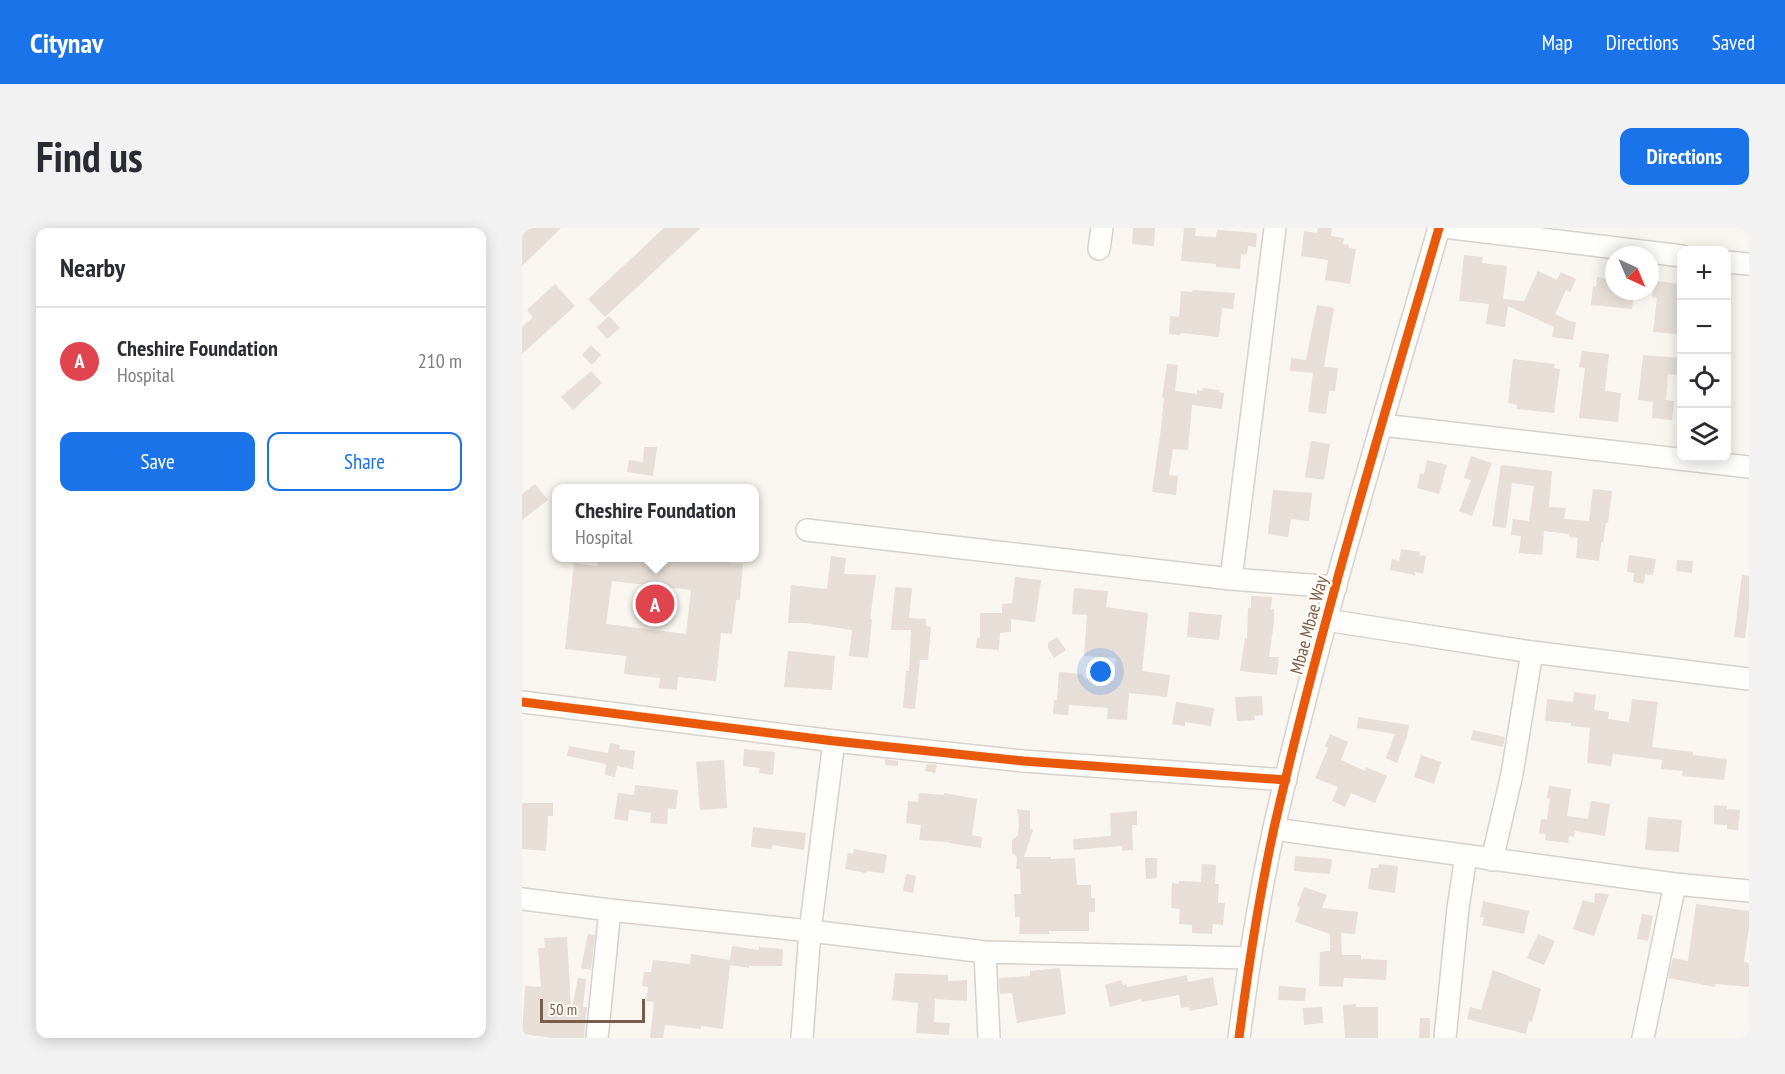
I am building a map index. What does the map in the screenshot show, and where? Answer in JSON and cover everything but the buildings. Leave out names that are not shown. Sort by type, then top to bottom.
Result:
[{"type":"street","points":[[1231,579],[1275,228]]},
{"type":"street","name":"Mbae Mbae Way","points":[[1239,1038],[1250,957],[1274,829],[1286,780],[1326,620],[1439,228]]},
{"type":"street","points":[[1452,228],[1677,255]]},
{"type":"street","points":[[1731,262],[1749,264]]},
{"type":"street","points":[[1382,425],[1749,467]]},
{"type":"street","points":[[807,530],[1231,579],[1336,586]]},
{"type":"street","points":[[1326,620],[1532,652],[1749,679]]},
{"type":"street","points":[[1492,860],[1512,774],[1532,652]]},
{"type":"street","points":[[522,702],[834,741],[1023,761],[1286,780]]},
{"type":"street","points":[[802,1038],[810,931],[834,741]]},
{"type":"street","points":[[1274,829],[1675,884],[1749,891]]},
{"type":"street","points":[[1445,1038],[1458,908],[1466,856]]},
{"type":"street","points":[[1643,1038],[1675,884]]},
{"type":"street","points":[[522,899],[985,952],[1250,957]]},
{"type":"street","points":[[597,1038],[610,910]]},
{"type":"street","points":[[985,952],[989,1038]]},
{"type":"cycle path","points":[[1239,1038],[1263,880],[1292,752],[1352,527],[1439,228]]},
{"type":"cycle path","points":[[522,702],[834,741],[1023,761],[1286,780]]},
{"type":"place","name":"Cheshire Foundation","points":[[655,604]]}]
